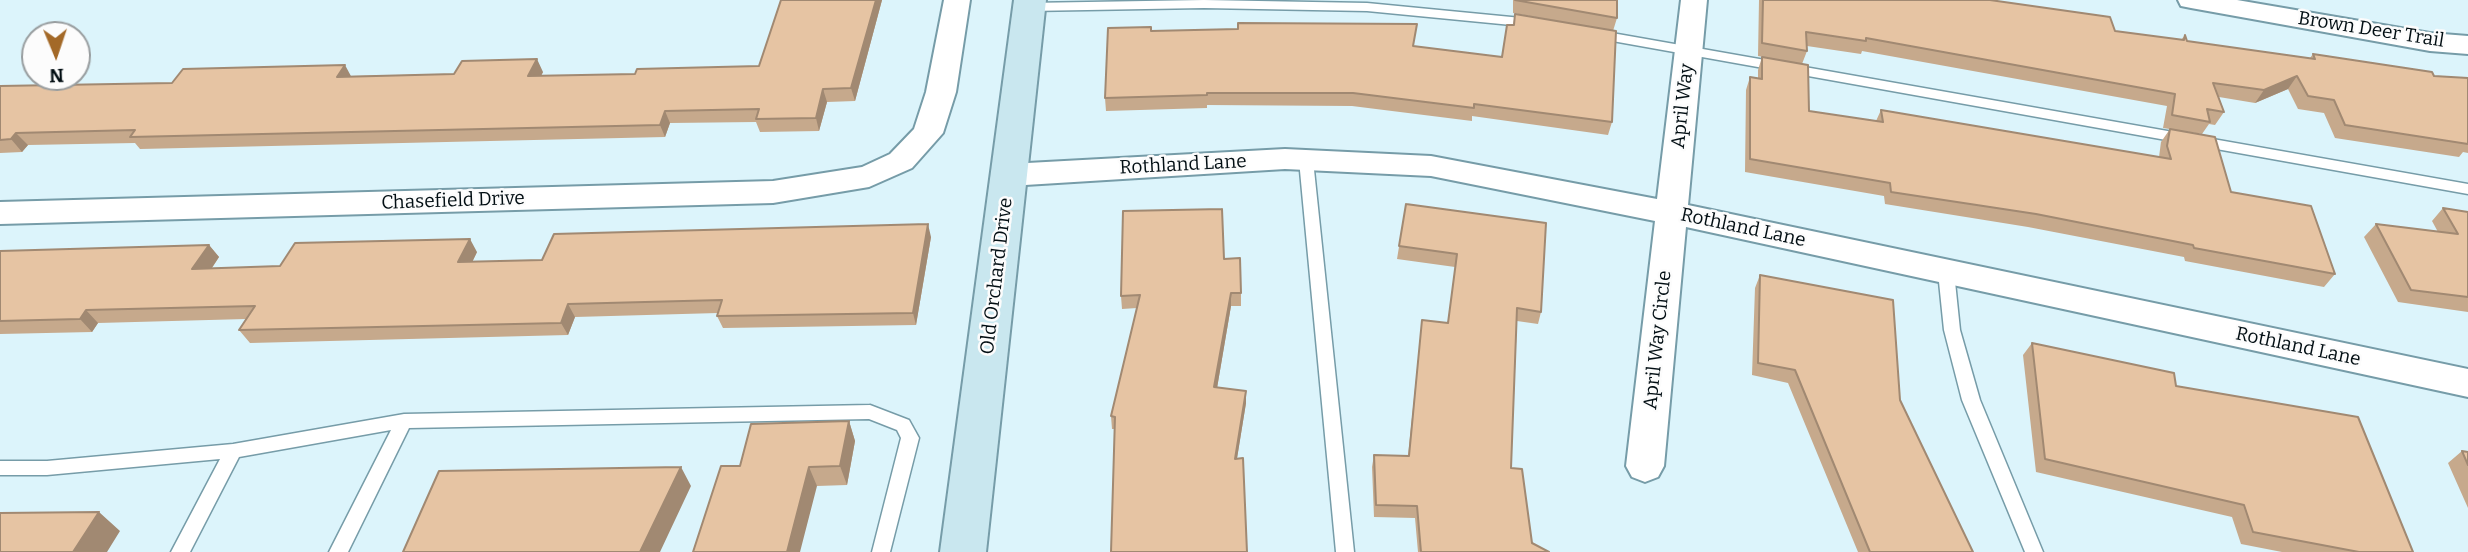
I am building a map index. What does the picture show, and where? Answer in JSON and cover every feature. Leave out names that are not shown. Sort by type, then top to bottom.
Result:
[{"type":"street","name":"Chasefield Drive","points":[[0,213],[773,191],[869,176],[901,161],[928,132],[941,92],[957,0]]},
{"type":"street","name":"April Way","points":[[1672,213],[1694,0]]},
{"type":"street","name":"Brown Deer Trail","points":[[2191,0],[2430,42],[2468,45]]},
{"type":"street","name":"Old Orchard Drive","points":[[963,552],[1029,4]]},
{"type":"street","name":"Rothland Lane","points":[[1009,175],[1306,160],[1431,166],[1672,213],[2468,383]]},
{"type":"street","name":"April Way Circle","points":[[1644,466],[1672,213]]},
{"type":"lane","points":[[1029,4],[1367,6],[1504,18],[1544,25]]},
{"type":"lane","points":[[1583,32],[2468,190]]},
{"type":"lane","points":[[1306,160],[1345,552]]},
{"type":"lane","points":[[1946,272],[1952,330],[1972,400],[2034,552]]},
{"type":"lane","points":[[0,468],[47,468],[233,451],[404,421],[870,412],[903,425],[910,438],[881,552]]},
{"type":"lane","points":[[338,552],[404,421]]},
{"type":"lane","points":[[180,552],[233,451]]},
{"type":"building","points":[[781,0],[876,0],[851,88],[823,89],[816,118],[756,119],[759,109],[665,111],[660,125],[130,137],[135,130],[16,133],[11,139],[0,140],[0,86],[21,86],[21,91],[91,91],[91,84],[172,83],[183,69],[345,65],[337,77],[454,74],[462,61],[537,59],[528,76],[635,74],[637,69],[759,66]]},
{"type":"building","points":[[1515,0],[1617,0],[1617,18]]},
{"type":"building","points":[[1763,0],[1990,0],[2110,17],[2115,31],[2184,40],[2185,35],[2187,41],[2315,59],[2313,54],[2432,72],[2434,76],[2468,78],[2468,144],[2345,125],[2334,100],[2308,96],[2297,76],[2264,90],[2213,83],[2224,112],[2207,109],[2210,122],[2172,115],[2175,94],[1866,38],[1866,41],[1806,32],[1807,51],[1762,43]]},
{"type":"building","points":[[1515,14],[1616,31],[1612,122],[1474,104],[1474,108],[1353,93],[1207,93],[1105,98],[1108,28],[1151,27],[1151,31],[1238,29],[1238,23],[1417,24],[1413,46],[1502,57],[1507,25],[1514,25]]},
{"type":"building","points":[[1762,57],[1808,65],[1809,111],[1883,122],[1881,110],[2171,159],[2167,146],[2170,129],[2215,137],[2231,192],[2311,206],[2335,274],[2194,248],[2193,245],[2036,214],[1891,192],[1890,183],[1750,159],[1750,77],[1762,79]]},
{"type":"building","points":[[1406,204],[1546,223],[1541,312],[1517,308],[1511,468],[1522,469],[1532,543],[1549,552],[1421,552],[1417,506],[1376,505],[1374,455],[1409,456],[1422,320],[1448,323],[1457,254],[1399,246]]},
{"type":"building","points":[[2443,208],[2468,212],[2468,297],[2411,290],[2376,224],[2458,234]]},
{"type":"building","points":[[1222,209],[1224,259],[1240,258],[1241,293],[1231,293],[1214,387],[1246,391],[1235,459],[1243,458],[1247,552],[1111,552],[1115,417],[1111,416],[1140,295],[1121,296],[1123,211]]},
{"type":"building","points":[[928,224],[913,313],[717,316],[722,300],[568,304],[561,323],[239,330],[255,306],[86,310],[80,319],[0,321],[0,251],[209,245],[192,269],[280,266],[295,243],[470,239],[458,262],[542,260],[554,234]]},
{"type":"building","points":[[1760,275],[1893,300],[1900,400],[1973,552],[1870,552],[1795,370],[1758,363]]},
{"type":"building","points":[[2032,343],[2174,373],[2176,386],[2358,417],[2413,552],[2359,552],[2253,532],[2244,505],[2045,459]]},
{"type":"building","points":[[849,421],[840,466],[809,467],[787,552],[693,552],[721,466],[740,466],[751,424]]},
{"type":"building","points":[[2462,451],[2468,452],[2468,465]]},
{"type":"building","points":[[681,467],[640,552],[403,552],[439,471]]},
{"type":"building","points":[[99,512],[73,552],[0,552],[0,513]]}]
